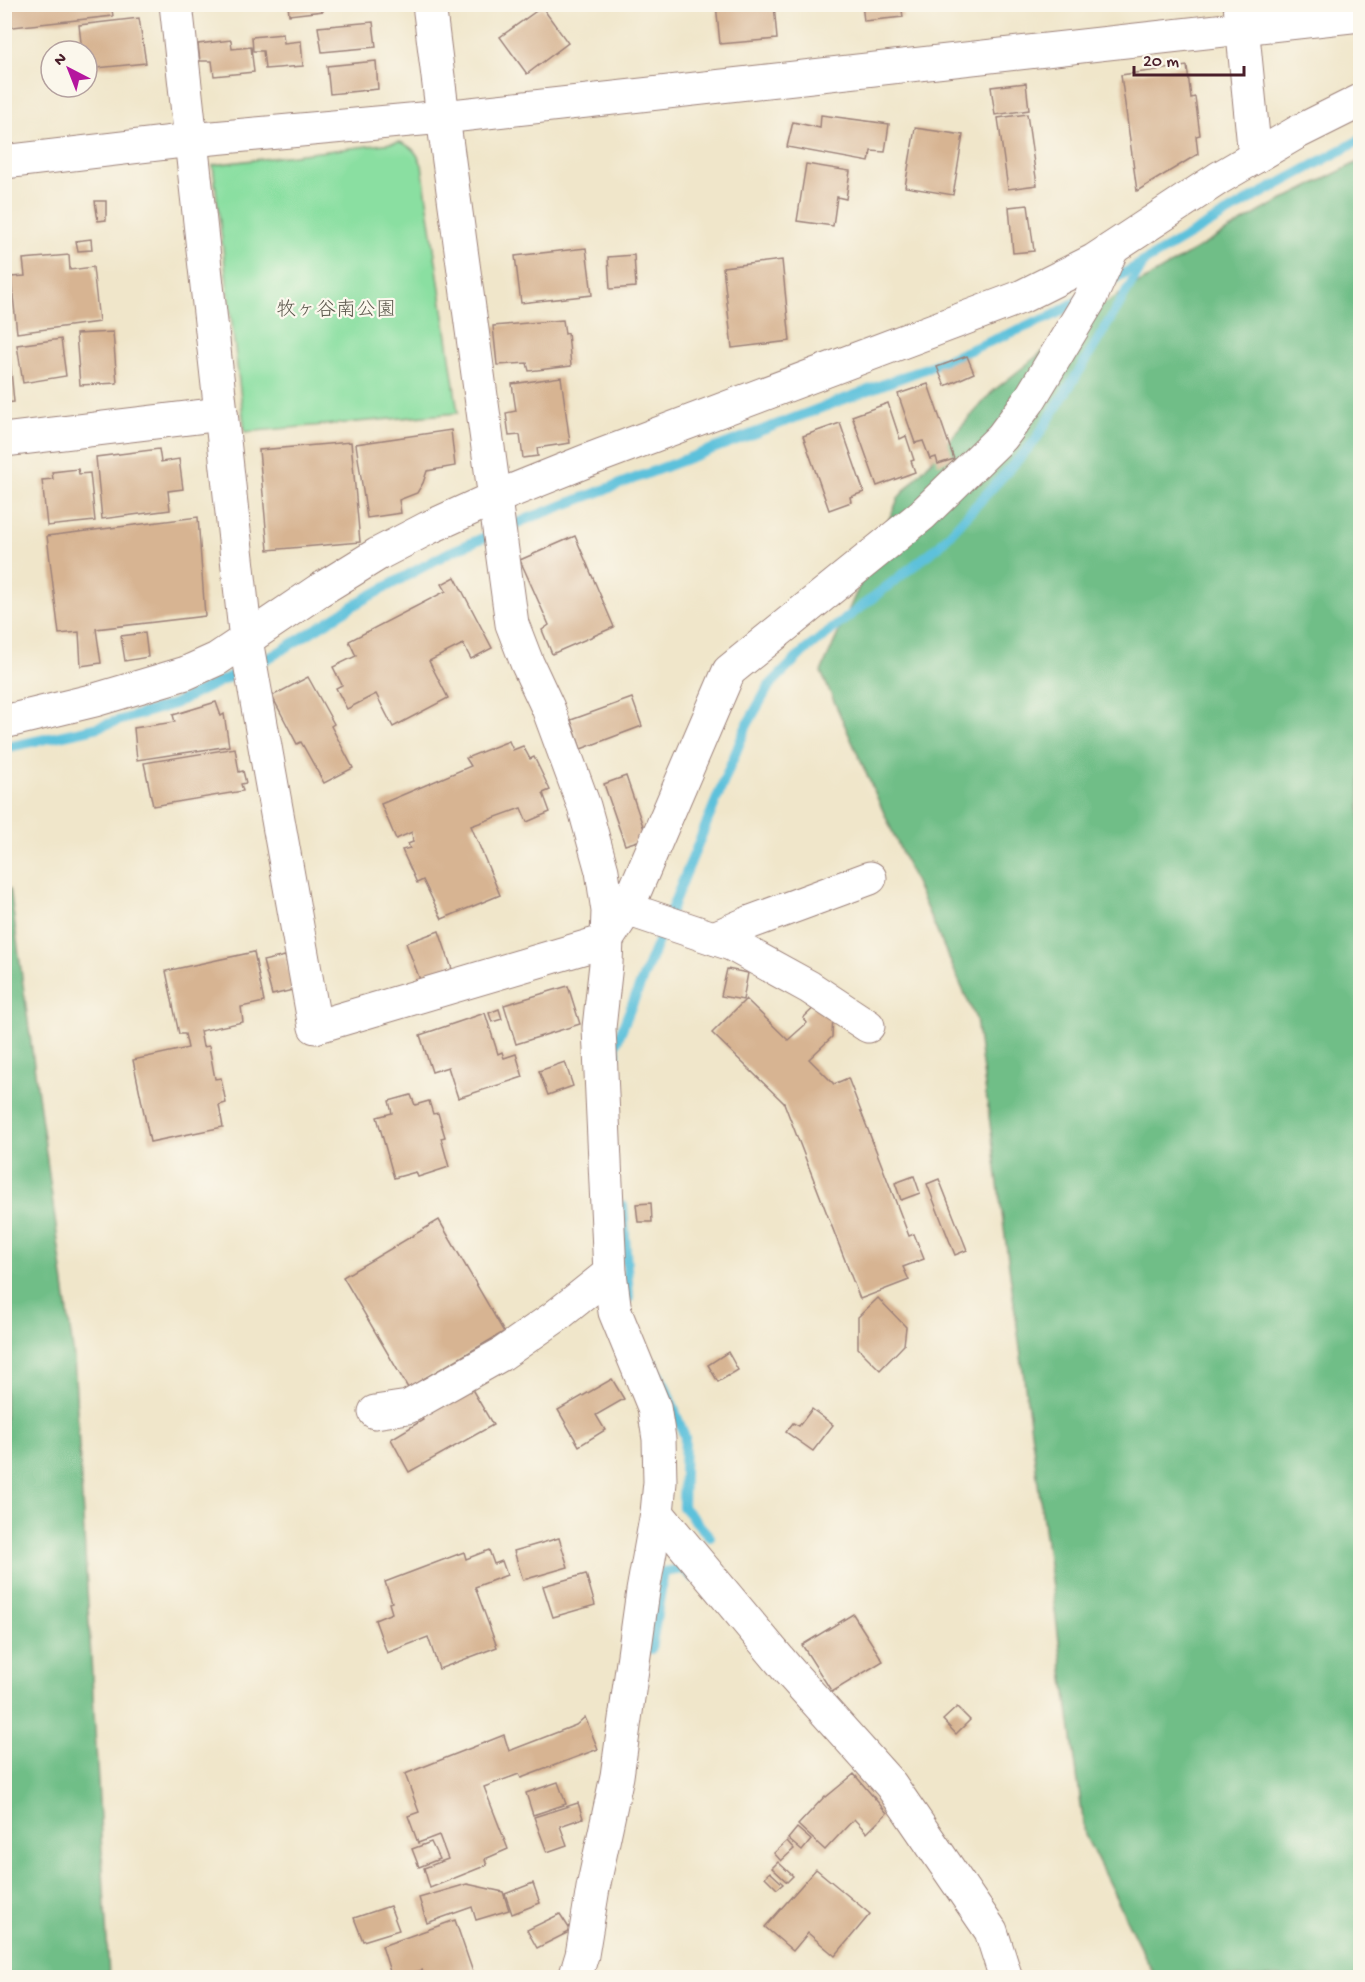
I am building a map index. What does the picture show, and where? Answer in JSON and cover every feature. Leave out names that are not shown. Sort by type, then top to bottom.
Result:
[{"type":"street","points":[[176,4],[246,640],[315,1027],[606,941],[627,909],[729,671],[922,515],[1002,436],[1028,402],[1089,301],[1112,249]]},
{"type":"street","points":[[429,4],[512,624],[526,663],[548,708],[584,806],[602,871],[608,911],[599,1028],[610,1273],[615,1312],[654,1407],[659,1440],[660,1482],[657,1514],[643,1591],[617,1776],[593,1888],[582,1955],[575,1977]]},
{"type":"street","points":[[4,162],[191,140],[443,117],[1242,16],[1360,15]]},
{"type":"street","points":[[1242,16],[1255,157]]},
{"type":"street","points":[[4,722],[95,700],[186,673],[217,659],[378,554],[494,498],[827,369],[1021,297],[1093,261],[1219,178],[1298,132],[1360,101]]},
{"type":"street","points":[[4,440],[221,414]]},
{"type":"street","points":[[714,938],[751,921],[870,878]]},
{"type":"street","points":[[627,909],[732,944],[808,987],[868,1026]]},
{"type":"street","points":[[375,1412],[408,1407],[502,1354],[555,1317],[610,1273]]},
{"type":"street","points":[[657,1514],[788,1670],[891,1785],[991,1931],[1006,1977]]},
{"type":"green space","name":"牧ヶ谷南公園","points":[[400,142],[414,151],[422,165],[458,413],[245,432],[213,165]]},
{"type":"green space","points":[[1360,161],[1360,1977],[1155,1977],[1085,1835],[976,1019],[821,672],[899,497],[992,392],[1100,306],[1263,210]]},
{"type":"green space","points":[[5,888],[10,889],[74,1358],[109,1977],[5,1977]]},
{"type":"building","points":[[4,4],[111,4],[113,16],[4,28]]},
{"type":"building","points":[[288,4],[322,4],[323,11],[289,15]]},
{"type":"building","points":[[716,4],[774,4],[777,39],[720,44]]},
{"type":"building","points":[[862,4],[901,4],[903,17],[864,21]]},
{"type":"building","points":[[542,7],[568,43],[527,74],[500,37]]},
{"type":"building","points":[[139,18],[146,63],[99,68],[99,39],[81,39],[79,25]]},
{"type":"building","points":[[373,22],[376,47],[322,52],[318,27]]},
{"type":"building","points":[[283,34],[284,43],[301,41],[303,66],[265,69],[263,51],[253,51],[252,37]]},
{"type":"building","points":[[231,40],[232,49],[251,47],[254,72],[214,76],[212,61],[200,61],[198,44]]},
{"type":"building","points":[[376,61],[378,89],[330,94],[327,66]]},
{"type":"building","points":[[1187,66],[1191,98],[1195,97],[1200,135],[1196,136],[1198,154],[1137,191],[1121,75]]},
{"type":"building","points":[[1026,83],[1029,110],[995,115],[991,87]]},
{"type":"building","points":[[1027,114],[1037,185],[1008,189],[998,118]]},
{"type":"building","points":[[821,115],[889,124],[885,152],[871,151],[869,162],[787,147],[793,122],[820,128]]},
{"type":"building","points":[[915,128],[963,135],[953,195],[905,187]]},
{"type":"building","points":[[806,164],[850,171],[846,199],[837,197],[833,226],[797,221]]},
{"type":"building","points":[[95,201],[106,201],[106,220],[98,221]]},
{"type":"building","points":[[1028,205],[1034,251],[1013,253],[1009,207]]},
{"type":"building","points":[[91,239],[92,250],[78,251],[76,241]]},
{"type":"building","points":[[586,248],[592,295],[521,303],[515,256]]},
{"type":"building","points":[[69,255],[70,270],[93,267],[99,322],[17,333],[11,277],[25,276],[23,259]]},
{"type":"building","points":[[634,255],[636,287],[610,289],[608,257]]},
{"type":"building","points":[[782,260],[790,341],[732,348],[723,267]]},
{"type":"building","points":[[563,320],[565,334],[568,333],[571,366],[529,371],[527,363],[497,365],[493,326]]},
{"type":"building","points":[[113,332],[117,383],[80,385],[76,334]]},
{"type":"building","points":[[4,339],[8,339],[14,402],[4,403]]},
{"type":"building","points":[[61,339],[66,376],[23,383],[17,345]]},
{"type":"building","points":[[967,356],[974,373],[945,386],[937,367]]},
{"type":"building","points":[[561,377],[570,443],[537,448],[538,456],[523,458],[520,435],[509,436],[506,413],[516,411],[512,384]]},
{"type":"building","points":[[928,384],[954,459],[938,464],[936,457],[930,459],[923,441],[915,443],[898,394]]},
{"type":"building","points":[[888,403],[900,439],[906,436],[914,460],[911,461],[915,472],[877,486],[852,416]]},
{"type":"building","points":[[840,423],[864,492],[850,497],[851,502],[829,510],[803,436]]},
{"type":"building","points":[[451,430],[455,466],[427,471],[417,493],[399,500],[401,513],[367,518],[356,444]]},
{"type":"building","points":[[351,442],[360,542],[268,550],[259,450]]},
{"type":"building","points":[[159,449],[161,462],[179,459],[183,489],[168,491],[170,510],[102,519],[96,457]]},
{"type":"building","points":[[78,469],[79,474],[90,473],[95,521],[47,526],[42,480],[53,479],[52,472]]},
{"type":"building","points":[[198,517],[205,616],[96,629],[101,663],[81,666],[79,632],[59,634],[47,536]]},
{"type":"building","points":[[575,536],[614,627],[552,654],[542,630],[549,625],[520,560]]},
{"type":"building","points":[[455,577],[492,648],[471,659],[463,644],[429,661],[448,698],[393,727],[376,694],[347,709],[336,688],[342,685],[333,667],[356,656],[349,641],[446,591],[442,584]]},
{"type":"building","points":[[145,633],[148,657],[125,661],[121,636]]},
{"type":"building","points":[[308,677],[334,724],[331,726],[353,768],[324,783],[301,742],[297,744],[272,696]]},
{"type":"building","points":[[632,698],[642,726],[581,749],[571,720]]},
{"type":"building","points":[[216,702],[221,716],[224,714],[229,746],[137,760],[134,728],[175,722],[173,715]]},
{"type":"building","points":[[509,741],[513,750],[523,746],[530,759],[534,757],[550,790],[543,793],[550,812],[527,822],[521,808],[471,826],[500,895],[442,919],[423,880],[417,883],[402,850],[410,848],[408,844],[413,842],[412,832],[396,839],[381,804],[471,766],[466,758]]},
{"type":"building","points":[[235,748],[239,772],[243,771],[246,783],[241,784],[243,791],[153,806],[144,763]]},
{"type":"building","points":[[626,776],[647,838],[625,845],[604,784]]},
{"type":"building","points":[[439,931],[452,969],[420,980],[406,943]]},
{"type":"building","points":[[254,952],[264,1002],[241,1007],[243,1022],[200,1031],[203,1047],[209,1046],[215,1079],[221,1078],[226,1103],[219,1105],[223,1127],[150,1142],[133,1060],[188,1048],[185,1034],[179,1034],[166,971]]},
{"type":"building","points":[[285,956],[293,990],[272,995],[263,961]]},
{"type":"building","points":[[727,969],[748,973],[743,1000],[721,996]]},
{"type":"building","points":[[568,986],[580,1024],[516,1044],[504,1005]]},
{"type":"building","points":[[746,999],[788,1040],[807,1023],[803,1018],[818,1004],[833,1013],[832,1037],[809,1059],[834,1084],[848,1078],[909,1236],[914,1234],[924,1259],[903,1267],[909,1280],[860,1299],[784,1103],[712,1033]]},
{"type":"building","points":[[499,1009],[502,1019],[492,1022],[489,1013]]},
{"type":"building","points":[[485,1013],[498,1054],[502,1052],[504,1058],[516,1054],[523,1077],[458,1098],[448,1067],[432,1072],[420,1035]]},
{"type":"building","points":[[565,1062],[573,1086],[548,1095],[539,1071]]},
{"type":"building","points":[[411,1095],[415,1105],[429,1101],[433,1114],[438,1113],[445,1137],[441,1138],[449,1167],[418,1177],[416,1172],[394,1178],[377,1117],[392,1113],[389,1101]]},
{"type":"building","points":[[914,1176],[920,1193],[901,1200],[895,1183]]},
{"type":"building","points":[[939,1179],[967,1250],[955,1255],[927,1184]]},
{"type":"building","points":[[651,1203],[652,1222],[638,1222],[636,1204]]},
{"type":"building","points":[[439,1220],[504,1332],[408,1388],[343,1277]]},
{"type":"building","points":[[878,1298],[906,1327],[904,1345],[880,1370],[858,1348],[858,1317]]},
{"type":"building","points":[[728,1352],[738,1370],[718,1382],[708,1365]]},
{"type":"building","points":[[612,1379],[624,1399],[596,1415],[605,1430],[579,1446],[558,1410]]},
{"type":"building","points":[[470,1386],[493,1425],[409,1472],[391,1439],[423,1420],[420,1414]]},
{"type":"building","points":[[812,1409],[833,1425],[813,1451],[786,1432],[793,1423],[799,1426]]},
{"type":"building","points":[[559,1538],[568,1567],[523,1580],[514,1551]]},
{"type":"building","points":[[489,1550],[494,1564],[502,1561],[507,1575],[475,1587],[497,1647],[439,1669],[428,1637],[387,1653],[375,1620],[392,1613],[389,1603],[392,1602],[385,1582],[464,1552],[466,1559]]},
{"type":"building","points":[[586,1574],[595,1605],[553,1617],[543,1586]]},
{"type":"building","points":[[853,1614],[883,1661],[832,1692],[802,1645]]},
{"type":"building","points":[[957,1707],[970,1720],[956,1734],[943,1720]]},
{"type":"building","points":[[585,1717],[598,1749],[521,1778],[519,1774],[484,1787],[508,1849],[485,1859],[487,1865],[430,1888],[424,1868],[448,1859],[439,1835],[418,1843],[408,1816],[419,1812],[405,1774],[504,1735],[509,1751],[576,1725]]},
{"type":"building","points":[[854,1774],[887,1813],[867,1833],[854,1819],[825,1850],[798,1825],[825,1796]]},
{"type":"building","points":[[558,1782],[566,1804],[533,1815],[526,1793]]},
{"type":"building","points":[[578,1803],[583,1818],[560,1826],[567,1845],[547,1852],[534,1817]]},
{"type":"building","points":[[797,1828],[811,1840],[802,1851],[788,1839]]},
{"type":"building","points":[[787,1841],[794,1849],[781,1861],[774,1853]]},
{"type":"building","points":[[431,1842],[439,1859],[419,1867],[412,1849]]},
{"type":"building","points":[[778,1862],[793,1876],[787,1882],[772,1868]]},
{"type":"building","points":[[816,1869],[870,1914],[835,1956],[808,1933],[793,1951],[765,1927]]},
{"type":"building","points":[[770,1872],[783,1884],[777,1889],[765,1877]]},
{"type":"building","points":[[533,1883],[540,1903],[512,1914],[505,1894]]},
{"type":"building","points":[[467,1884],[503,1892],[509,1910],[476,1920],[472,1907],[427,1923],[419,1898]]},
{"type":"building","points":[[390,1906],[399,1930],[363,1941],[354,1918]]},
{"type":"building","points":[[560,1914],[571,1931],[537,1948],[527,1930]]},
{"type":"building","points":[[455,1920],[475,1978],[425,1978],[422,1970],[392,1978],[382,1946]]},
{"type":"waterway","points":[[1106,284],[1251,199],[1360,140]]},
{"type":"waterway","points":[[616,1055],[615,1046],[747,725],[769,686],[803,652],[939,546],[1034,442],[1143,264]]},
{"type":"waterway","points":[[4,748],[91,729],[174,704],[274,655],[366,598],[450,552],[527,519],[924,369],[1054,315],[1077,301]]},
{"type":"waterway","points":[[623,1206],[629,1298]]},
{"type":"waterway","points":[[652,1362],[665,1386],[685,1437],[683,1507],[710,1537]]},
{"type":"waterway","points":[[651,1649],[664,1572],[684,1569],[693,1578]]}]
